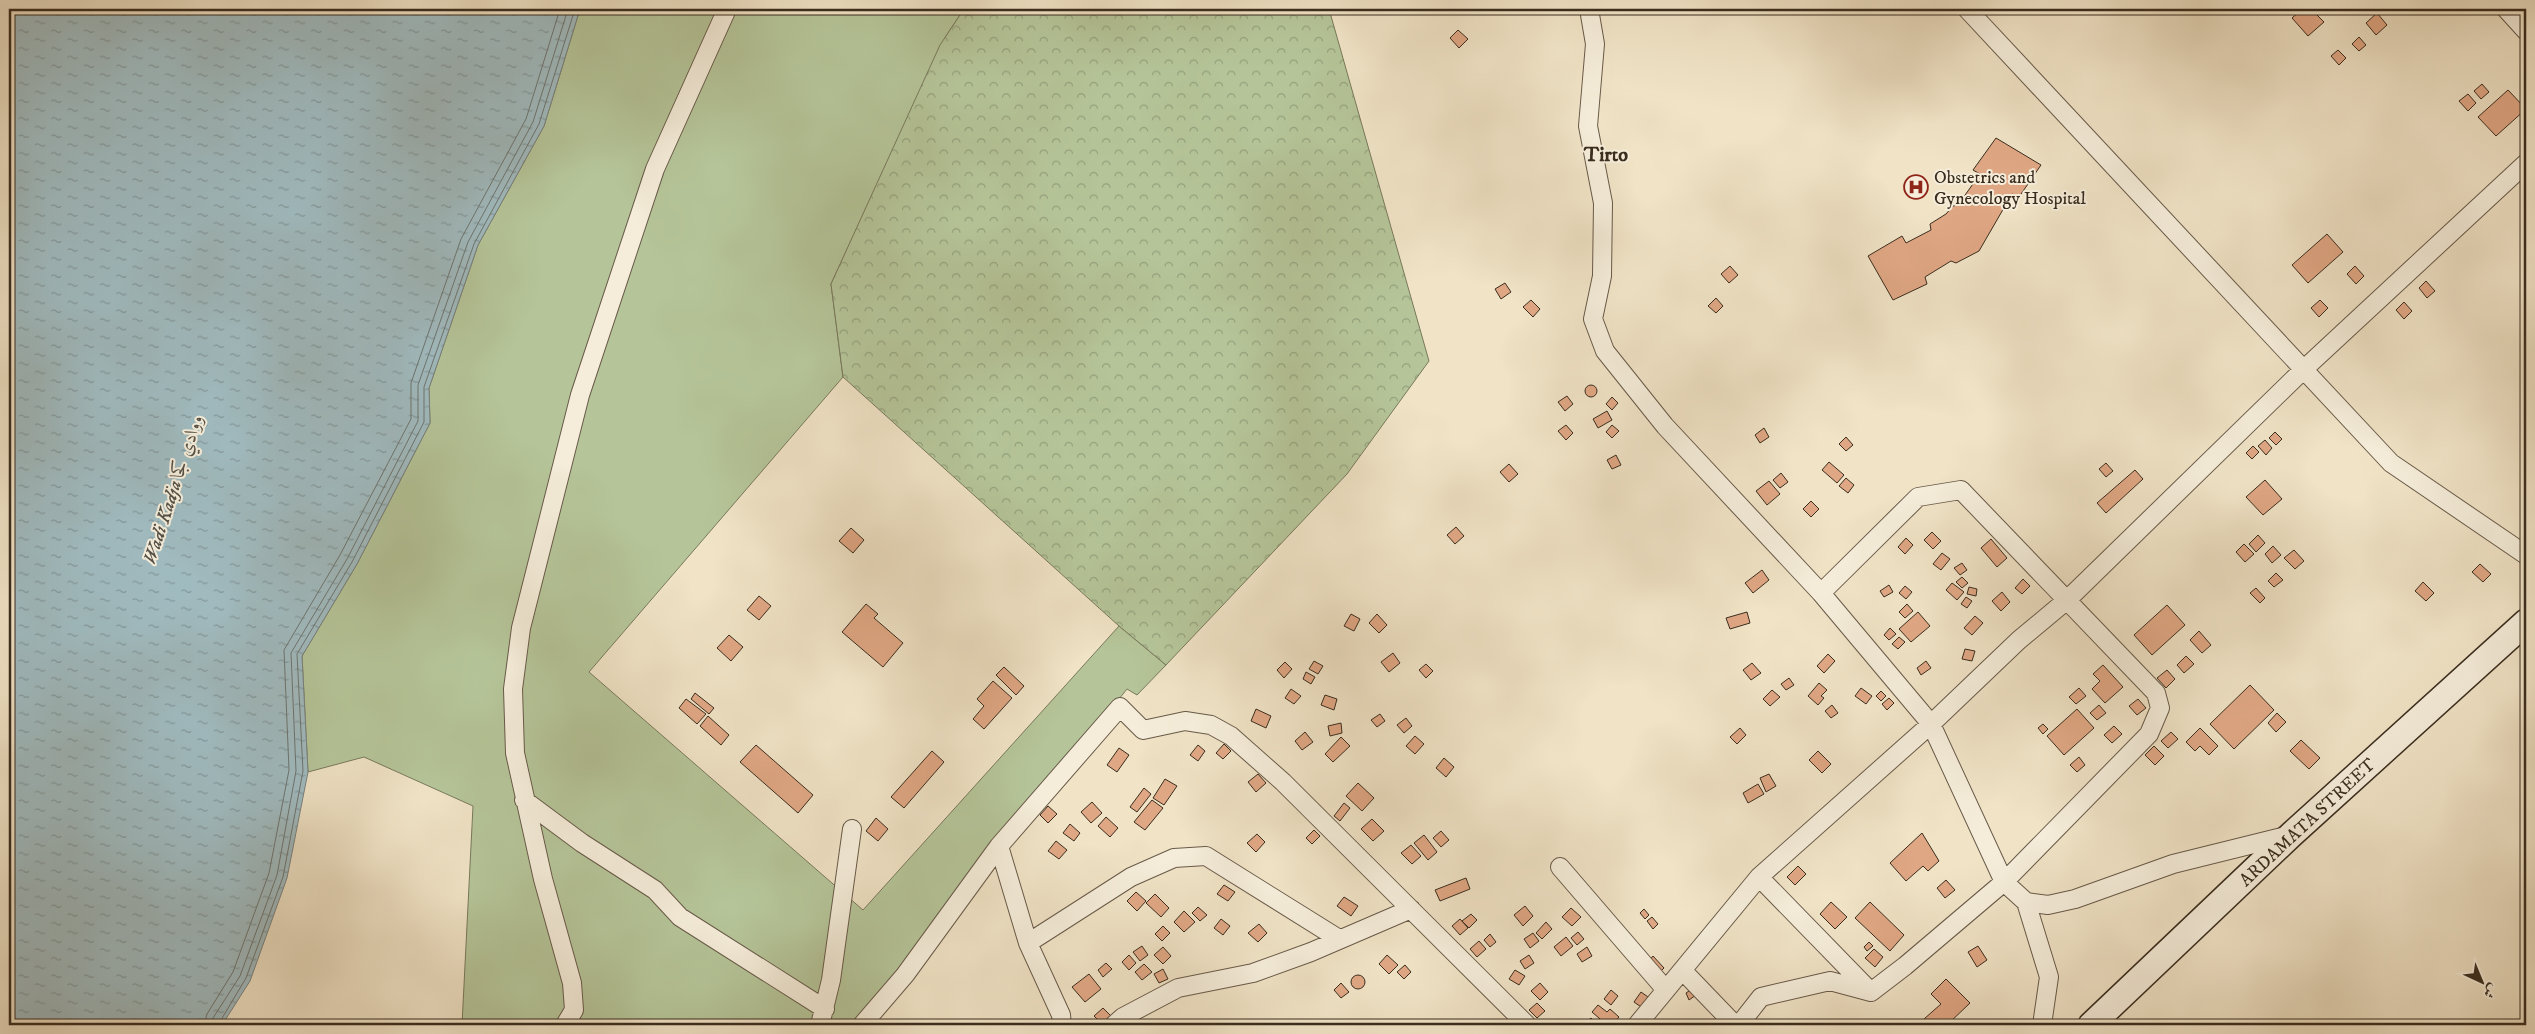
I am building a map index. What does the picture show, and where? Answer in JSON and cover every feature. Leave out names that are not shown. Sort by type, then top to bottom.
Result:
[{"type":"main road","name":"ARDAMATA STREET","points":[[2091,1025],[2292,834],[2526,622]]},
{"type":"street","points":[[565,1025],[574,1010],[572,983],[524,800],[514,752],[513,689],[521,628],[580,395],[655,169],[727,9]]},
{"type":"street","points":[[1589,9],[1595,44],[1588,126],[1603,203],[1602,276],[1593,319],[1605,351],[1665,426],[1821,594],[1931,724],[2004,882],[2026,902],[2048,977],[2042,1025]]},
{"type":"street","points":[[1967,9],[2391,463],[2526,555]]},
{"type":"street","points":[[2506,9],[2526,31]]},
{"type":"street","points":[[1637,1025],[1759,877],[1931,724],[2019,640],[2067,600],[2303,370],[2526,164]]},
{"type":"street","points":[[1821,594],[1918,497],[1961,490],[2156,693],[2160,708],[2149,734],[2004,882],[1905,966],[1871,992]]},
{"type":"street","points":[[862,1025],[905,975],[1000,846],[1120,707],[1143,730],[1185,721],[1211,725],[1231,736],[1283,782],[1527,1025]]},
{"type":"street","points":[[524,800],[582,843],[655,890],[680,917],[822,1017],[831,980],[852,829]]},
{"type":"street","points":[[2026,902],[2048,904],[2075,899],[2172,864],[2292,834]]},
{"type":"street","points":[[1000,846],[1028,943],[1061,1015],[1062,1025]]},
{"type":"street","points":[[1028,943],[1131,877],[1174,858],[1206,856],[1339,939]]},
{"type":"street","points":[[1560,867],[1666,990]]},
{"type":"street","points":[[1759,877],[1871,992]]},
{"type":"street","points":[[1114,1025],[1124,1017],[1178,988],[1253,973],[1311,952],[1411,909]]},
{"type":"street","points":[[1682,971],[1735,1025]]},
{"type":"street","points":[[1740,1025],[1761,997],[1830,981],[1871,992]]},
{"type":"green space","points":[[580,9],[964,9],[946,36],[831,284],[843,377],[589,672],[863,910],[1119,626],[1166,665],[1137,695],[1127,689],[857,1025],[462,1025],[473,806],[364,757],[308,772],[302,656],[357,564],[430,423],[429,388],[478,245],[544,126]]},
{"type":"green space","points":[[964,9],[1329,9],[1429,361],[1347,474],[1166,665],[1119,626],[843,377],[831,284],[940,45]]},
{"type":"water","name":"Wadi Kadja ووادي كجا","points":[[9,9],[580,9],[544,126],[478,245],[429,388],[430,423],[357,564],[302,656],[308,772],[287,878],[250,981],[222,1025],[9,1025]]},
{"type":"building","points":[[2302,9],[2311,9],[2324,22],[2308,36],[2292,18]]},
{"type":"building","points":[[2377,13],[2387,25],[2376,35],[2366,23]]},
{"type":"building","points":[[1458,30],[1468,39],[1459,48],[1450,38]]},
{"type":"building","points":[[2359,37],[2366,45],[2359,51],[2352,44]]},
{"type":"building","points":[[2338,50],[2346,58],[2339,65],[2331,56]]},
{"type":"building","points":[[2482,84],[2489,92],[2481,99],[2474,91]]},
{"type":"building","points":[[2508,90],[2526,109],[2496,136],[2478,117]]},
{"type":"building","points":[[2468,94],[2476,103],[2468,111],[2459,101]]},
{"type":"building","points":[[1996,138],[2041,165],[2019,197],[2012,194],[1979,251],[1956,263],[1951,261],[1925,277],[1927,284],[1893,300],[1868,256],[1902,236],[1906,243],[1931,230],[1930,224],[1946,214],[1953,206],[1958,205],[1980,174],[1973,170]]},
{"type":"building","points":[[2327,234],[2343,252],[2308,283],[2292,265]]},
{"type":"building","points":[[1730,266],[1738,275],[1729,283],[1721,274]]},
{"type":"building","points":[[2355,266],[2364,276],[2356,284],[2347,274]]},
{"type":"building","points":[[2426,281],[2435,291],[2427,298],[2419,288]]},
{"type":"building","points":[[1505,283],[1511,292],[1501,299],[1495,289]]},
{"type":"building","points":[[1716,298],[1723,306],[1716,313],[1708,306]]},
{"type":"building","points":[[1531,300],[1540,309],[1533,317],[1523,307]]},
{"type":"building","points":[[2320,300],[2328,308],[2319,317],[2311,308]]},
{"type":"building","points":[[2404,302],[2412,311],[2404,319],[2396,310]]},
{"type":"building","points":[[1589,385],[1593,385],[1597,391],[1593,397],[1589,397],[1585,393],[1585,389]]},
{"type":"building","points":[[1567,396],[1573,404],[1565,411],[1558,402]]},
{"type":"building","points":[[1612,397],[1618,403],[1612,410],[1606,404]]},
{"type":"building","points":[[1607,411],[1612,420],[1598,428],[1593,419]]},
{"type":"building","points":[[1566,425],[1573,433],[1566,440],[1558,431]]},
{"type":"building","points":[[1612,425],[1619,431],[1612,438],[1606,432]]},
{"type":"building","points":[[1764,428],[1769,437],[1760,443],[1755,435]]},
{"type":"building","points":[[2275,432],[2282,439],[2276,445],[2269,438]]},
{"type":"building","points":[[1846,437],[1853,445],[1846,451],[1839,444]]},
{"type":"building","points":[[2265,440],[2272,448],[2266,455],[2258,446]]},
{"type":"building","points":[[2253,446],[2259,452],[2252,459],[2246,453]]},
{"type":"building","points":[[1616,455],[1621,465],[1612,469],[1607,460]]},
{"type":"building","points":[[1829,462],[1844,475],[1837,483],[1822,470]]},
{"type":"building","points":[[2106,463],[2113,471],[2106,477],[2099,469]]},
{"type":"building","points":[[1509,464],[1518,474],[1509,482],[1500,472]]},
{"type":"building","points":[[2135,470],[2143,479],[2106,513],[2097,503]]},
{"type":"building","points":[[1781,473],[1788,482],[1780,488],[1773,480]]},
{"type":"building","points":[[1846,478],[1854,485],[1848,493],[1839,486]]},
{"type":"building","points":[[2265,480],[2282,499],[2263,515],[2246,497]]},
{"type":"building","points":[[1769,481],[1780,494],[1767,505],[1756,491]]},
{"type":"building","points":[[1811,501],[1819,509],[1811,517],[1803,509]]},
{"type":"building","points":[[1456,527],[1464,536],[1455,544],[1447,535]]},
{"type":"building","points":[[851,528],[864,540],[853,553],[839,541]]},
{"type":"building","points":[[1932,532],[1941,541],[1933,549],[1924,540]]},
{"type":"building","points":[[2258,535],[2265,543],[2256,552],[2249,544]]},
{"type":"building","points":[[1906,538],[1913,545],[1905,554],[1898,547]]},
{"type":"building","points":[[1991,539],[2007,558],[1997,567],[1981,548]]},
{"type":"building","points":[[2244,544],[2254,554],[2245,562],[2236,552]]},
{"type":"building","points":[[2273,546],[2281,555],[2272,563],[2265,554]]},
{"type":"building","points":[[2294,550],[2304,561],[2295,569],[2284,558]]},
{"type":"building","points":[[1942,553],[1950,559],[1941,570],[1933,564]]},
{"type":"building","points":[[1962,563],[1967,570],[1960,575],[1954,568]]},
{"type":"building","points":[[2480,564],[2491,574],[2483,582],[2472,572]]},
{"type":"building","points":[[1762,570],[1769,580],[1753,593],[1745,583]]},
{"type":"building","points":[[2276,573],[2283,580],[2274,587],[2268,581]]},
{"type":"building","points":[[1962,577],[1968,583],[1962,588],[1956,582]]},
{"type":"building","points":[[2023,579],[2030,586],[2022,594],[2015,588]]},
{"type":"building","points":[[2423,582],[2434,593],[2426,601],[2415,591]]},
{"type":"building","points":[[1952,583],[1964,592],[1957,600],[1946,590]]},
{"type":"building","points":[[1889,585],[1893,592],[1884,597],[1880,591]]},
{"type":"building","points":[[1905,586],[1912,592],[1906,599],[1899,593]]},
{"type":"building","points":[[1969,587],[1977,589],[1976,596],[1967,594]]},
{"type":"building","points":[[2256,588],[2265,598],[2260,603],[2250,593]]},
{"type":"building","points":[[2002,592],[2010,602],[2001,611],[1992,601]]},
{"type":"building","points":[[759,596],[771,606],[759,620],[747,610]]},
{"type":"building","points":[[1966,597],[1972,601],[1967,608],[1961,604]]},
{"type":"building","points":[[866,604],[878,614],[874,618],[903,643],[883,667],[842,632]]},
{"type":"building","points":[[1907,604],[1913,611],[1905,618],[1899,612]]},
{"type":"building","points":[[2167,605],[2185,625],[2152,655],[2134,635]]},
{"type":"building","points":[[1747,612],[1750,623],[1730,629],[1726,618]]},
{"type":"building","points":[[1918,612],[1930,626],[1911,642],[1899,629]]},
{"type":"building","points":[[1351,614],[1360,619],[1354,631],[1344,626]]},
{"type":"building","points":[[1377,614],[1387,625],[1379,633],[1369,623]]},
{"type":"building","points":[[1975,616],[1983,623],[1972,635],[1964,628]]},
{"type":"building","points":[[1890,628],[1896,634],[1889,640],[1884,635]]},
{"type":"building","points":[[2199,631],[2211,645],[2202,653],[2190,640]]},
{"type":"building","points":[[729,635],[743,647],[731,661],[717,648]]},
{"type":"building","points":[[1899,637],[1905,642],[1898,649],[1892,644]]},
{"type":"building","points":[[1965,649],[1975,651],[1972,661],[1962,659]]},
{"type":"building","points":[[1393,653],[1400,663],[1389,672],[1381,662]]},
{"type":"building","points":[[1828,654],[1835,661],[1824,673],[1817,666]]},
{"type":"building","points":[[2186,656],[2194,664],[2184,673],[2177,665]]},
{"type":"building","points":[[1314,661],[1323,666],[1318,674],[1309,669]]},
{"type":"building","points":[[1926,661],[1931,668],[1921,675],[1917,668]]},
{"type":"building","points":[[1285,662],[1292,669],[1284,678],[1277,670]]},
{"type":"building","points":[[1752,663],[1761,673],[1751,680],[1743,670]]},
{"type":"building","points":[[1426,664],[1433,671],[1426,678],[1419,670]]},
{"type":"building","points":[[2103,665],[2123,687],[2105,703],[2092,689],[2100,681],[2093,674]]},
{"type":"building","points":[[1004,667],[1024,686],[1016,695],[996,675]]},
{"type":"building","points":[[2167,670],[2175,679],[2166,688],[2157,678]]},
{"type":"building","points":[[1306,672],[1315,677],[1311,684],[1303,679]]},
{"type":"building","points":[[1789,678],[1794,685],[1786,690],[1781,684]]},
{"type":"building","points":[[993,681],[1012,698],[984,729],[973,719],[984,706],[977,699]]},
{"type":"building","points":[[1819,683],[1827,690],[1821,696],[1824,698],[1818,705],[1808,696]]},
{"type":"building","points":[[2250,685],[2274,710],[2234,749],[2210,724]]},
{"type":"building","points":[[1861,688],[1872,696],[1866,704],[1855,696]]},
{"type":"building","points":[[2079,688],[2086,696],[2076,704],[2069,697]]},
{"type":"building","points":[[1291,689],[1301,696],[1294,704],[1285,698]]},
{"type":"building","points":[[1772,690],[1780,697],[1770,706],[1763,699]]},
{"type":"building","points":[[1881,691],[1886,696],[1881,701],[1876,696]]},
{"type":"building","points":[[695,693],[714,708],[709,714],[691,699]]},
{"type":"building","points":[[1325,695],[1337,699],[1334,710],[1321,705]]},
{"type":"building","points":[[1889,698],[1894,703],[1887,710],[1882,704]]},
{"type":"building","points":[[686,699],[706,714],[697,724],[679,708]]},
{"type":"building","points":[[2138,699],[2146,708],[2137,715],[2129,706]]},
{"type":"building","points":[[1832,705],[1838,713],[1831,718],[1825,711]]},
{"type":"building","points":[[2099,705],[2106,713],[2097,720],[2090,713]]},
{"type":"building","points":[[1256,709],[1271,716],[1266,728],[1251,721]]},
{"type":"building","points":[[2077,709],[2094,728],[2064,755],[2047,736]]},
{"type":"building","points":[[2277,713],[2286,722],[2276,732],[2268,723]]},
{"type":"building","points":[[1380,714],[1385,721],[1377,727],[1371,720]]},
{"type":"building","points":[[708,716],[729,735],[721,745],[700,726]]},
{"type":"building","points":[[1406,718],[1412,726],[1404,733],[1397,725]]},
{"type":"building","points":[[1341,723],[1342,733],[1330,736],[1328,726]]},
{"type":"building","points":[[2043,724],[2048,729],[2043,734],[2038,728]]},
{"type":"building","points":[[2114,726],[2122,734],[2112,743],[2104,735]]},
{"type":"building","points":[[1740,728],[1746,735],[1737,744],[1730,737]]},
{"type":"building","points":[[2200,728],[2218,746],[2209,755],[2200,746],[2195,751],[2186,742]]},
{"type":"building","points":[[1305,732],[1313,742],[1302,750],[1295,741]]},
{"type":"building","points":[[2171,732],[2178,739],[2168,748],[2161,741]]},
{"type":"building","points":[[1415,736],[1424,744],[1415,754],[1406,746]]},
{"type":"building","points":[[1341,737],[1350,746],[1333,762],[1325,754]]},
{"type":"building","points":[[2301,740],[2320,758],[2309,769],[2290,751]]},
{"type":"building","points":[[1224,744],[1231,751],[1223,759],[1216,753]]},
{"type":"building","points":[[756,745],[813,795],[798,813],[740,762]]},
{"type":"building","points":[[1198,745],[1205,751],[1198,761],[1190,755]]},
{"type":"building","points":[[2154,746],[2164,756],[2155,765],[2145,755]]},
{"type":"building","points":[[1119,748],[1129,755],[1117,772],[1107,765]]},
{"type":"building","points":[[932,751],[944,762],[904,808],[891,797]]},
{"type":"building","points":[[1818,751],[1831,764],[1822,773],[1809,760]]},
{"type":"building","points":[[2079,757],[2085,765],[2077,772],[2070,765]]},
{"type":"building","points":[[1444,758],[1454,767],[1446,777],[1436,768]]},
{"type":"building","points":[[1258,774],[1266,783],[1256,792],[1248,782]]},
{"type":"building","points":[[1769,774],[1776,786],[1766,792],[1760,778]]},
{"type":"building","points":[[1165,779],[1177,786],[1164,805],[1153,798]]},
{"type":"building","points":[[1358,783],[1374,798],[1362,811],[1346,796]]},
{"type":"building","points":[[1758,784],[1764,794],[1748,803],[1743,793]]},
{"type":"building","points":[[1144,788],[1151,794],[1137,812],[1130,807]]},
{"type":"building","points":[[1152,800],[1163,808],[1145,830],[1134,822]]},
{"type":"building","points":[[1092,802],[1102,813],[1091,823],[1081,812]]},
{"type":"building","points":[[1344,803],[1350,808],[1340,821],[1334,816]]},
{"type":"building","points":[[1048,806],[1057,814],[1048,823],[1040,815]]},
{"type":"building","points":[[1106,817],[1118,828],[1110,837],[1098,826]]},
{"type":"building","points":[[876,818],[888,829],[878,841],[866,831]]},
{"type":"building","points":[[1372,819],[1384,831],[1373,841],[1361,829]]},
{"type":"building","points":[[1070,824],[1080,833],[1074,841],[1063,833]]},
{"type":"building","points":[[1314,830],[1320,836],[1312,844],[1306,838]]},
{"type":"building","points":[[1441,831],[1449,840],[1441,847],[1433,838]]},
{"type":"building","points":[[1922,833],[1939,861],[1928,871],[1923,866],[1906,881],[1890,863]]},
{"type":"building","points":[[1257,834],[1265,842],[1256,852],[1247,843]]},
{"type":"building","points":[[1424,835],[1437,852],[1428,860],[1414,843]]},
{"type":"building","points":[[1056,841],[1067,850],[1059,859],[1048,851]]},
{"type":"building","points":[[1411,845],[1421,856],[1412,864],[1401,853]]},
{"type":"building","points":[[1798,866],[1806,874],[1795,885],[1787,877]]},
{"type":"building","points":[[1466,878],[1470,889],[1440,901],[1435,890]]},
{"type":"building","points":[[1946,880],[1955,890],[1945,898],[1937,888]]},
{"type":"building","points":[[1224,885],[1235,892],[1228,901],[1217,894]]},
{"type":"building","points":[[1136,892],[1146,901],[1137,911],[1127,901]]},
{"type":"building","points":[[1155,894],[1169,908],[1161,917],[1146,903]]},
{"type":"building","points":[[1344,897],[1358,906],[1351,916],[1337,906]]},
{"type":"building","points":[[1831,902],[1847,917],[1835,929],[1820,914]]},
{"type":"building","points":[[1870,902],[1904,935],[1890,951],[1855,918]]},
{"type":"building","points":[[1525,906],[1533,916],[1523,926],[1514,915]]},
{"type":"building","points":[[1198,907],[1207,915],[1200,921],[1192,913]]},
{"type":"building","points":[[1571,908],[1581,917],[1572,926],[1562,917]]},
{"type":"building","points":[[1644,909],[1649,915],[1645,919],[1640,913]]},
{"type":"building","points":[[1184,911],[1195,922],[1184,932],[1174,922]]},
{"type":"building","points":[[1471,914],[1477,920],[1469,928],[1462,921]]},
{"type":"building","points":[[1652,917],[1658,924],[1653,929],[1647,921]]},
{"type":"building","points":[[1221,919],[1230,926],[1223,935],[1214,928]]},
{"type":"building","points":[[1460,919],[1468,928],[1460,935],[1452,926]]},
{"type":"building","points":[[1546,922],[1552,929],[1542,939],[1536,933]]},
{"type":"building","points":[[1259,924],[1267,933],[1258,942],[1248,933]]},
{"type":"building","points":[[1163,926],[1170,933],[1162,941],[1155,934]]},
{"type":"building","points":[[1578,932],[1584,939],[1577,945],[1571,938]]},
{"type":"building","points":[[1533,933],[1539,941],[1530,948],[1524,939]]},
{"type":"building","points":[[1490,934],[1496,942],[1490,947],[1484,940]]},
{"type":"building","points":[[1566,937],[1573,946],[1561,956],[1554,947]]},
{"type":"building","points":[[1479,941],[1486,949],[1477,957],[1470,949]]},
{"type":"building","points":[[1869,942],[1873,946],[1867,951],[1864,947]]},
{"type":"building","points":[[1142,946],[1148,955],[1140,961],[1133,952]]},
{"type":"building","points":[[1978,946],[1987,960],[1977,967],[1968,952]]},
{"type":"building","points":[[1163,947],[1171,956],[1163,964],[1154,955]]},
{"type":"building","points":[[1587,947],[1592,956],[1582,962],[1577,954]]},
{"type":"building","points":[[1874,949],[1883,957],[1875,967],[1865,958]]},
{"type":"building","points":[[1129,955],[1136,963],[1129,970],[1122,962]]},
{"type":"building","points":[[1387,955],[1398,965],[1389,974],[1379,964]]},
{"type":"building","points":[[1529,955],[1534,963],[1525,969],[1520,961]]},
{"type":"building","points":[[1653,956],[1664,968],[1658,974],[1647,963]]},
{"type":"building","points":[[1106,963],[1112,969],[1103,977],[1098,970]]},
{"type":"building","points":[[1144,964],[1152,972],[1142,980],[1135,972]]},
{"type":"building","points":[[1405,965],[1411,972],[1404,979],[1397,972]]},
{"type":"building","points":[[1163,969],[1168,979],[1159,983],[1154,974]]},
{"type":"building","points":[[1515,970],[1525,976],[1519,985],[1509,979]]},
{"type":"building","points":[[1089,974],[1101,989],[1085,1002],[1072,987]]},
{"type":"building","points":[[1355,975],[1361,975],[1365,982],[1361,989],[1355,989],[1351,985],[1351,979]]},
{"type":"building","points":[[1946,979],[1970,1003],[1947,1025],[1930,1025],[1924,1019],[1941,1004],[1931,994]]},
{"type":"building","points":[[1341,983],[1349,992],[1341,998],[1334,990]]},
{"type":"building","points":[[1540,983],[1548,992],[1540,1000],[1531,991]]},
{"type":"building","points":[[1692,989],[1696,995],[1689,1000],[1686,993]]},
{"type":"building","points":[[1611,990],[1618,996],[1611,1005],[1604,999]]},
{"type":"building","points":[[1641,992],[1651,999],[1644,1009],[1634,1002]]},
{"type":"building","points":[[1537,1003],[1545,1011],[1537,1018],[1529,1010]]},
{"type":"building","points":[[1598,1005],[1607,1012],[1610,1009],[1619,1017],[1612,1025],[1607,1025],[1592,1012]]},
{"type":"building","points":[[1103,1008],[1113,1018],[1106,1025],[1103,1025],[1094,1016]]},
{"type":"building","points":[[1591,1018],[1597,1025],[1583,1025]]},
{"type":"building","points":[[1302,1019],[1309,1025],[1296,1025]]},
{"type":"place","name":"Obstetrics and Gynecology Hospital","points":[[1916,187]]},
{"type":"district","name":"Tirto","points":[[1606,154]]}]
